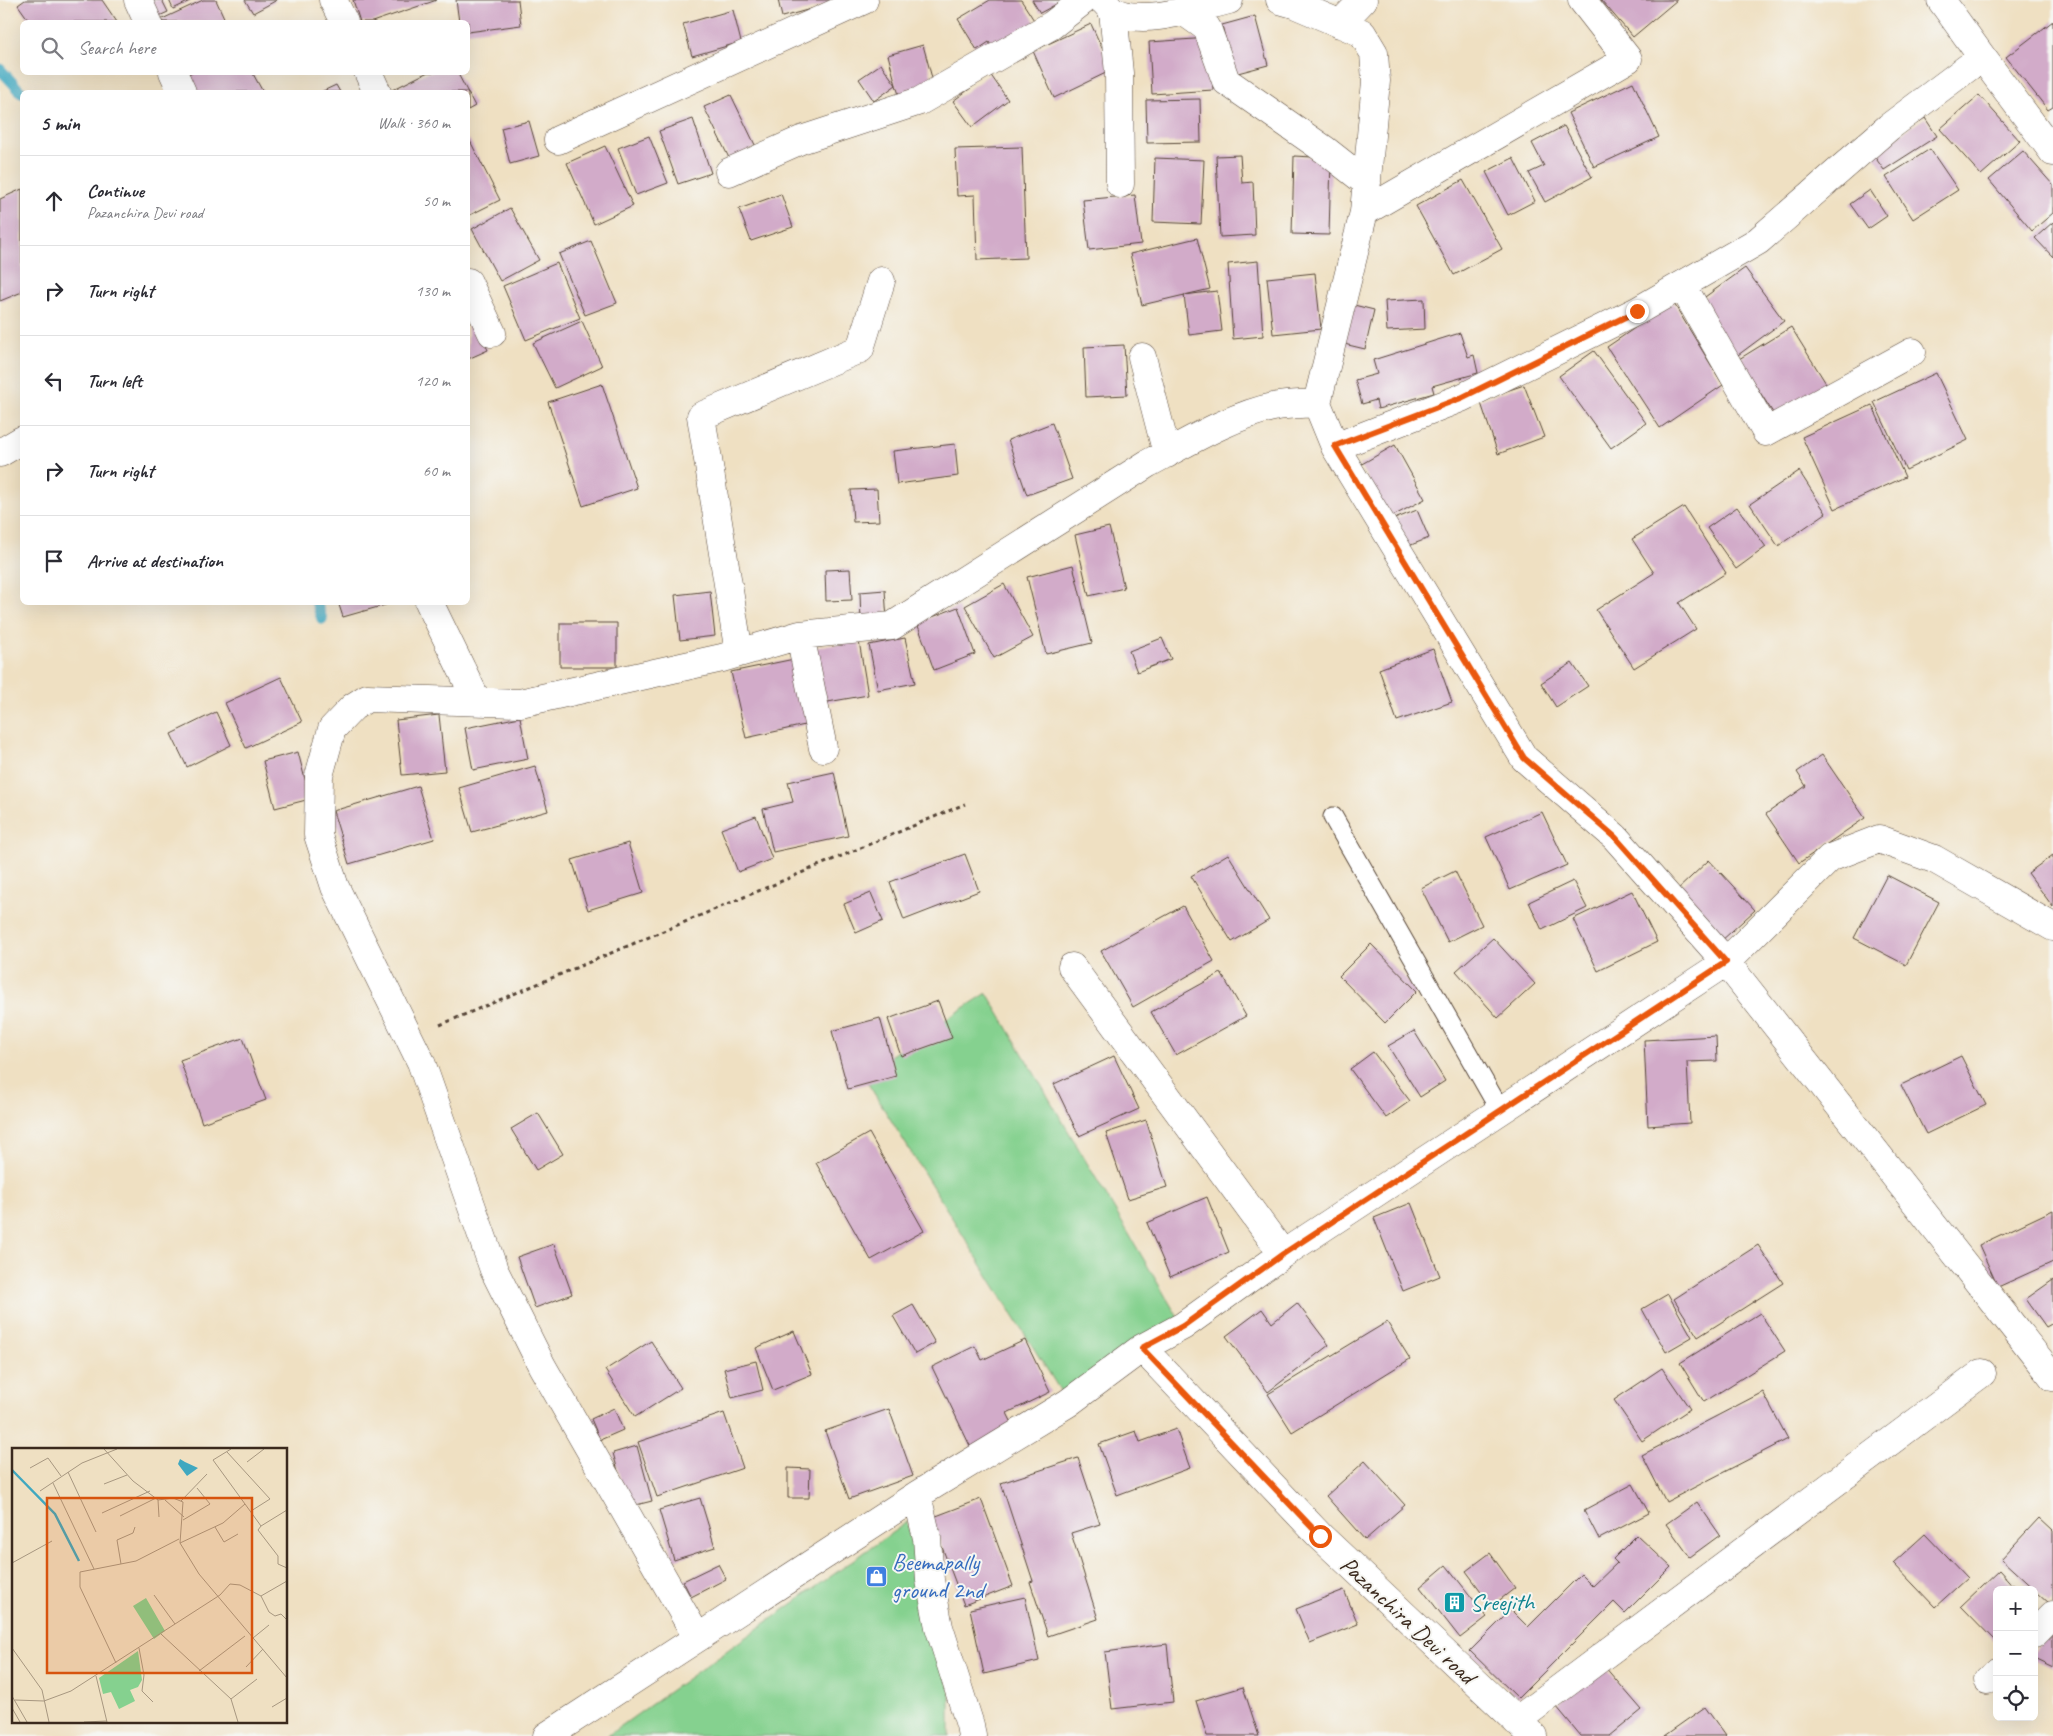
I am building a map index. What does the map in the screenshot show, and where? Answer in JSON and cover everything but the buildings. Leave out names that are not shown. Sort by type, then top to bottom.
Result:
[{"type":"street","points":[[138,0],[147,20]]},
{"type":"street","points":[[333,0],[343,20]]},
{"type":"street","points":[[558,140],[864,0]]},
{"type":"street","points":[[729,172],[800,140],[920,101],[1052,25],[1084,0]]},
{"type":"street","points":[[1108,5],[1130,16],[1166,16],[1228,0]]},
{"type":"street","points":[[1280,0],[1294,4],[1362,33],[1374,53],[1376,81],[1364,212],[1317,403],[1335,446],[1524,758],[1615,837],[1726,962],[2053,1377]]},
{"type":"street","points":[[1340,24],[1363,0]]},
{"type":"street","points":[[1364,212],[1628,59],[1582,0]]},
{"type":"street","points":[[1940,0],[1982,57],[2044,123],[2053,152]]},
{"type":"street","points":[[1108,5],[1119,73],[1120,184]]},
{"type":"street","points":[[1183,11],[1207,28],[1226,81],[1325,150],[1367,183]]},
{"type":"street","points":[[1335,446],[1461,398],[1637,311],[1758,241],[1889,127],[1982,57]]},
{"type":"street","points":[[174,75],[181,90]]},
{"type":"street","points":[[369,75],[376,90]]},
{"type":"street","points":[[739,653],[701,416],[860,349],[882,282]]},
{"type":"street","points":[[1682,285],[1766,432],[1912,352]]},
{"type":"street","points":[[470,286],[492,333]]},
{"type":"street","points":[[1142,357],[1167,454]]},
{"type":"street","points":[[697,1637],[542,1366],[494,1270],[421,1062],[335,886],[318,835],[319,776],[332,729],[353,708],[367,698],[520,703],[739,653],[800,635],[892,626],[1147,464],[1233,420],[1278,406],[1317,403]]},
{"type":"street","points":[[0,453],[20,441]]},
{"type":"street","points":[[430,605],[477,701]]},
{"type":"street","points":[[800,635],[824,748]]},
{"type":"street","points":[[547,1736],[917,1494],[1068,1403],[1142,1348],[1183,1326],[1283,1254],[1726,962],[1830,858],[1879,839],[1934,859],[2053,927]]},
{"type":"street","points":[[1072,967],[1283,1254]]},
{"type":"street","name":"Pazanchira Devi road","points":[[1142,1348],[1320,1536],[1525,1728]]},
{"type":"street","points":[[1525,1728],[1982,1373]]},
{"type":"street","points":[[917,1494],[927,1538],[930,1580],[940,1628],[972,1736]]},
{"type":"street","points":[[2037,1631],[2053,1615]]},
{"type":"lane","points":[[1333,817],[1500,1110]]},
{"type":"path","points":[[409,1038],[966,804]]},
{"type":"green space","points":[[987,993],[1183,1326],[1068,1403],[862,1074]]},
{"type":"green space","name":"Beemapally ground 2nd","points":[[907,1522],[931,1629],[950,1688],[950,1736],[607,1736]]},
{"type":"waterway","points":[[0,69],[20,91]]},
{"type":"waterway","points":[[317,605],[322,619]]},
{"type":"place","name":"Beemapally ground 2nd","points":[[876,1576]]},
{"type":"place","name":"Sreejith","points":[[1454,1602]]},
{"type":"route","points":[[1320,1536],[1142,1348],[1183,1326],[1283,1254],[1726,962],[1615,837],[1524,758],[1335,446],[1461,398],[1637,311]]}]
